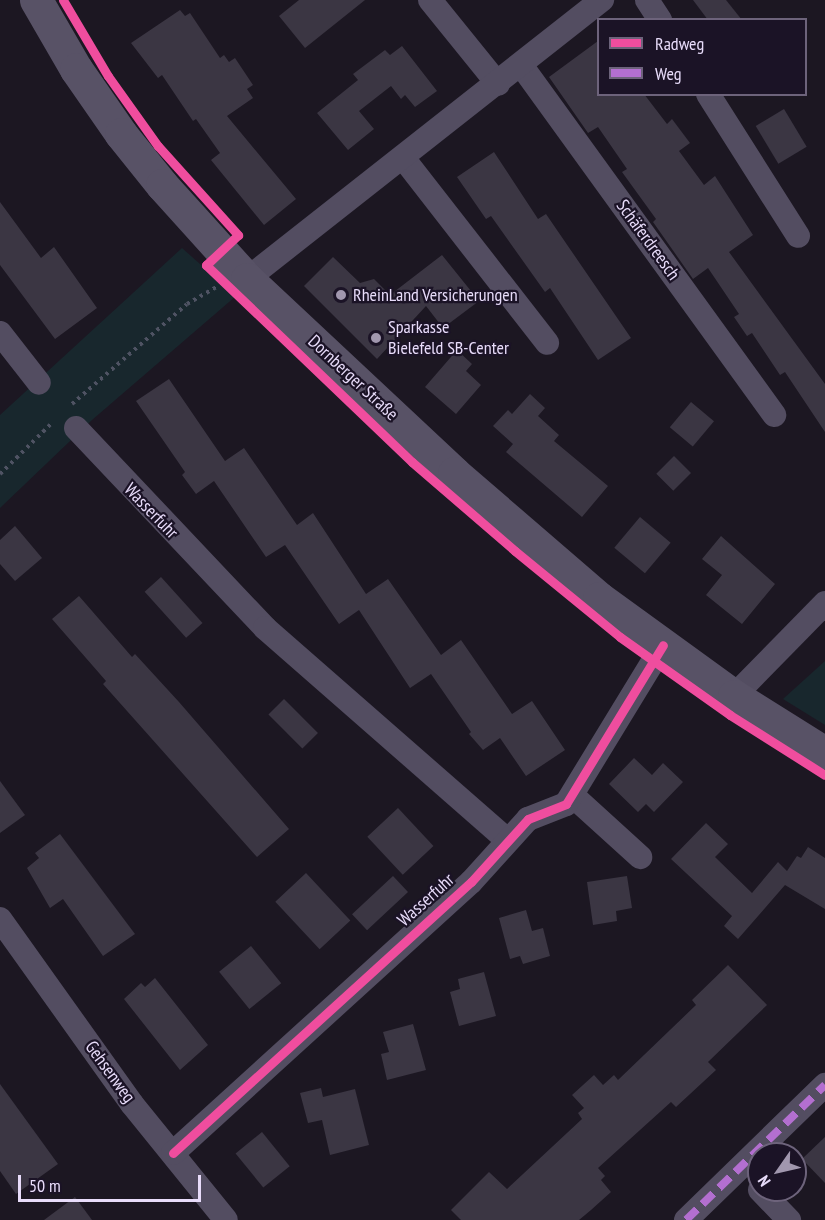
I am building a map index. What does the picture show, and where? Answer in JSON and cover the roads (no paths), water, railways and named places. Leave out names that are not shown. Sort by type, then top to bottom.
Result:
[{"type":"main road","name":"Dornberger Straße","points":[[36,0],[76,69],[121,134],[238,280],[454,473],[599,598],[734,696],[825,753]]},
{"type":"street","points":[[430,0],[498,84]]},
{"type":"street","points":[[238,280],[404,159],[602,0]]},
{"type":"street","points":[[647,0],[659,18]]},
{"type":"street","name":"Schäferdreesch","points":[[521,65],[774,415]]},
{"type":"street","points":[[709,96],[798,236]]},
{"type":"street","points":[[404,159],[547,343]]},
{"type":"street","points":[[0,333],[39,383]]},
{"type":"street","name":"Wasserfuhr","points":[[70,420],[265,628],[507,840]]},
{"type":"street","points":[[734,696],[825,603]]},
{"type":"street","name":"Wasserfuhr","points":[[173,1153],[471,882],[528,819],[560,807],[573,796],[663,645]]},
{"type":"street","points":[[573,796],[640,857]]},
{"type":"street","name":"Gehsenweg","points":[[0,919],[132,1104],[226,1220]]},
{"type":"street","points":[[686,1220],[825,1085]]},
{"type":"street","points":[[740,1168],[747,1175]]},
{"type":"street","points":[[772,1202],[789,1220]]},
{"type":"place","name":"RheinLand Versicherungen","points":[[341,295]]},
{"type":"place","name":"Sparkasse Bielefeld SB-Center","points":[[376,338]]}]
